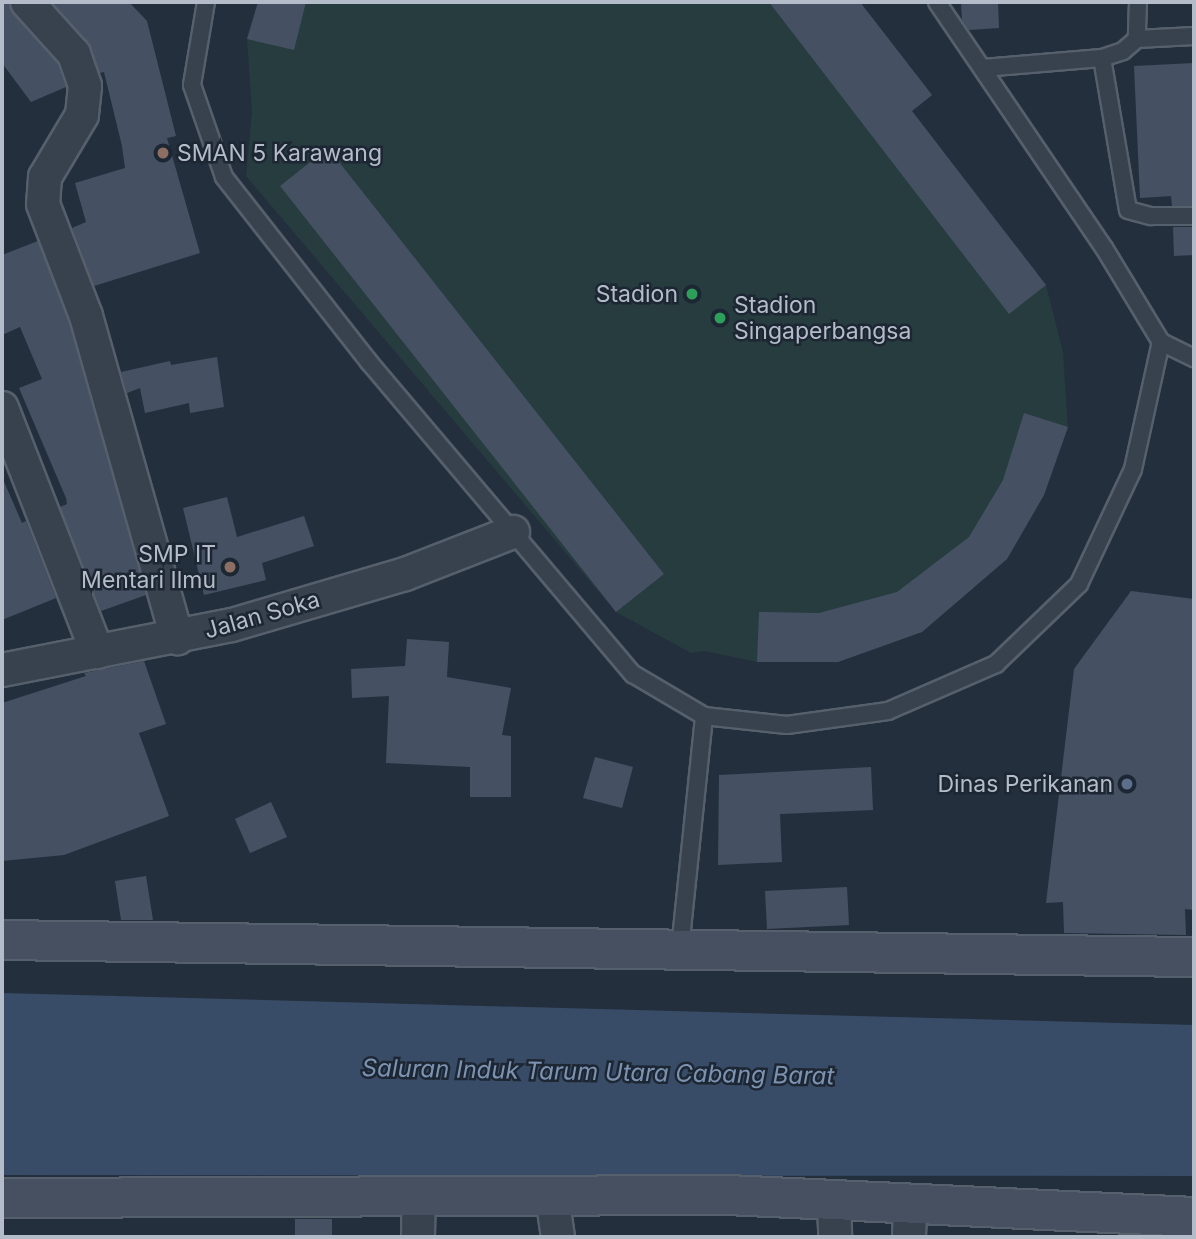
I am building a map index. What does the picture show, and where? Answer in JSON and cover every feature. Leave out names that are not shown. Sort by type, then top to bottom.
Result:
[{"type":"street","points":[[27,2],[75,54],[85,86],[82,115],[45,177],[43,204],[86,316],[177,638]]},
{"type":"street","points":[[2,408],[97,652]]},
{"type":"street","name":"Jalan Soka","points":[[2,670],[177,638],[405,574],[513,532]]},
{"type":"street","points":[[2,940],[1194,957]]},
{"type":"street","points":[[2,1198],[728,1195],[834,1219],[1139,1227],[1194,1217]]},
{"type":"street","points":[[552,1196],[558,1237]]},
{"type":"street","points":[[418,1237],[419,1198]]},
{"type":"lane","points":[[206,2],[192,85],[224,177],[369,362],[633,674],[704,716],[787,725],[888,711],[996,664],[1079,584],[1133,469],[1161,342]]},
{"type":"lane","points":[[937,2],[983,68],[1161,342],[1194,358]]},
{"type":"lane","points":[[1137,39],[1138,2]]},
{"type":"lane","points":[[983,68],[1102,58],[1123,51],[1137,39],[1194,36]]},
{"type":"lane","points":[[1102,58],[1128,210],[1151,216],[1194,216]]},
{"type":"lane","points":[[680,949],[704,716]]},
{"type":"green space","name":"Stadion Singaperbangsa","points":[[258,2],[860,2],[932,95],[912,111],[1046,285],[1063,352],[1068,427],[1044,495],[1007,559],[922,632],[838,662],[757,662],[704,651],[691,653],[616,612],[246,176],[252,113],[247,39]]},
{"type":"water","name":"Saluran Induk Tarum Utara Cabang Barat","points":[[2,993],[1194,1025],[1194,1176],[2,1175]]},
{"type":"building","points":[[2,2],[9,2],[13,14],[58,64],[66,87],[31,102],[2,63]]},
{"type":"building","points":[[52,2],[129,2],[147,21],[176,136],[167,138],[200,253],[94,286],[72,228],[86,222],[75,183],[125,168],[122,146],[104,72],[100,73],[88,42]]},
{"type":"building","points":[[258,2],[306,2],[294,50],[247,39]]},
{"type":"building","points":[[769,2],[860,2],[932,95],[912,111],[1046,285],[1009,314]]},
{"type":"building","points":[[961,2],[998,2],[999,28],[969,30],[962,20]]},
{"type":"building","points":[[1194,63],[1194,206],[1172,206],[1171,196],[1140,198],[1134,66]]},
{"type":"building","points":[[328,148],[664,574],[616,612],[280,186]]},
{"type":"building","points":[[1173,227],[1194,227],[1194,255],[1174,256]]},
{"type":"building","points":[[38,241],[69,322],[146,595],[101,611],[60,507],[67,504],[66,498],[19,388],[42,379],[20,327],[2,335],[2,255]]},
{"type":"building","points":[[217,357],[224,407],[190,413],[189,403],[145,413],[140,388],[127,393],[121,372],[170,361],[171,365]]},
{"type":"building","points":[[1024,413],[1068,427],[1044,495],[1007,559],[922,632],[838,662],[757,662],[759,612],[819,613],[897,592],[969,537],[1003,480]]},
{"type":"building","points":[[2,477],[22,523],[26,521],[56,598],[2,620]]},
{"type":"building","points":[[227,497],[237,537],[304,516],[314,546],[262,563],[266,580],[204,595],[183,508]]},
{"type":"building","name":"Dinas Perikanan","points":[[1131,591],[1194,599],[1194,910],[1185,909],[1186,935],[1064,933],[1063,902],[1046,903],[1074,669]]},
{"type":"building","points":[[407,639],[449,642],[447,677],[511,688],[502,735],[511,736],[511,797],[470,797],[470,767],[386,763],[389,696],[352,698],[351,669],[405,666]]},
{"type":"building","points":[[144,661],[166,724],[139,733],[169,816],[64,855],[2,861],[2,703],[86,676],[84,673]]},
{"type":"building","points":[[595,757],[633,767],[622,808],[583,798]]},
{"type":"building","points":[[871,767],[873,810],[780,814],[782,862],[718,865],[719,775]]},
{"type":"building","points":[[271,802],[287,837],[250,853],[235,819]]},
{"type":"building","points":[[146,876],[153,920],[121,920],[115,881]]},
{"type":"building","points":[[847,887],[849,925],[767,929],[765,891]]},
{"type":"building","points":[[295,1219],[332,1219],[332,1237],[295,1237]]},
{"type":"place","name":"SMAN 5 Karawang","points":[[163,153]]},
{"type":"place","name":"Stadion","points":[[692,294]]},
{"type":"place","name":"Stadion Singaperbangsa","points":[[720,318]]},
{"type":"place","name":"SMP IT Mentari Ilmu","points":[[230,567]]},
{"type":"place","name":"Dinas Perikanan","points":[[1127,784]]}]
